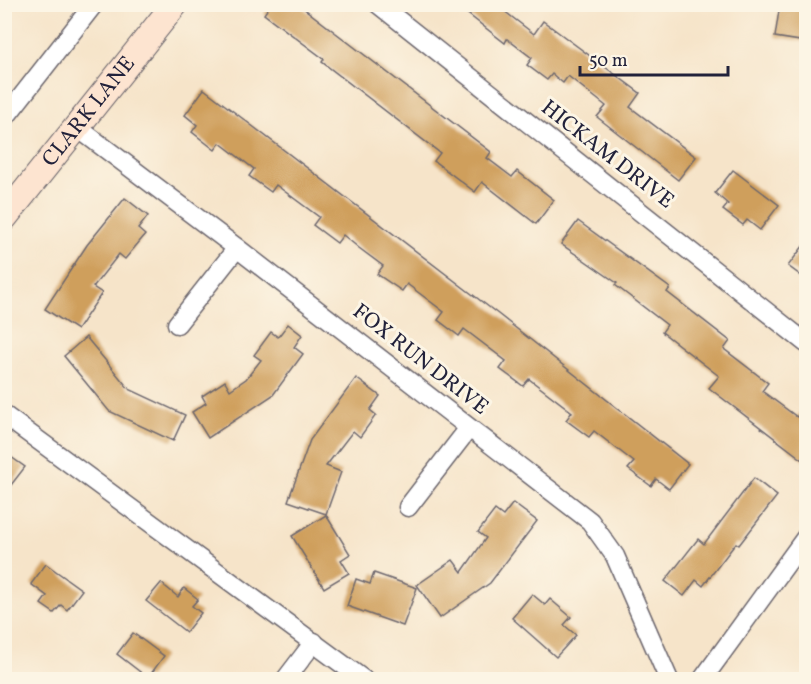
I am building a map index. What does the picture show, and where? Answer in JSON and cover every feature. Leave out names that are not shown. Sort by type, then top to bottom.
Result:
[{"type":"main road","name":"CLARK LANE","points":[[4,218],[175,4]]},
{"type":"street","points":[[4,119],[93,4]]},
{"type":"street","name":"HICKAM DRIVE","points":[[378,4],[807,343]]},
{"type":"street","name":"FOX RUN DRIVE","points":[[78,128],[590,521],[615,556],[669,680]]},
{"type":"street","points":[[177,324],[237,248]]},
{"type":"street","points":[[4,416],[364,680]]},
{"type":"street","points":[[408,507],[469,428]]},
{"type":"street","points":[[702,680],[807,537]]},
{"type":"street","points":[[285,680],[314,642]]},
{"type":"building","points":[[271,4],[298,4],[491,152],[487,158],[512,177],[517,171],[554,200],[536,224],[482,182],[475,192],[434,161],[440,153],[322,62],[324,59],[264,14]]},
{"type":"building","points":[[455,4],[495,4],[534,34],[543,21],[640,93],[630,107],[696,157],[678,180],[597,117],[606,106],[568,76],[563,83],[552,74],[547,80],[527,65],[532,58],[507,39],[505,43]]},
{"type":"building","points":[[780,4],[807,4],[807,42],[775,37]]},
{"type":"building","points":[[204,89],[498,314],[688,464],[669,489],[656,479],[651,486],[628,469],[634,462],[594,431],[589,437],[566,420],[572,412],[529,379],[523,386],[500,369],[506,361],[464,329],[459,336],[438,320],[444,312],[407,284],[402,291],[377,274],[383,266],[343,235],[337,243],[313,225],[319,217],[276,185],[271,192],[249,176],[254,169],[220,143],[215,150],[192,132],[197,125],[185,115]]},
{"type":"building","points":[[733,170],[779,205],[760,230],[747,220],[743,225],[723,210],[728,204],[715,193]]},
{"type":"building","points":[[125,198],[148,216],[138,229],[145,235],[125,259],[119,254],[93,287],[102,293],[77,330],[45,309],[87,245]]},
{"type":"building","points":[[578,221],[670,288],[667,292],[730,341],[724,349],[768,383],[762,391],[797,417],[807,404],[807,463],[709,388],[719,376],[662,332],[667,325],[615,285],[617,283],[561,244]]},
{"type":"building","points":[[807,241],[807,280],[788,266]]},
{"type":"building","points":[[288,324],[302,335],[294,347],[303,354],[273,395],[208,438],[192,412],[206,403],[202,396],[225,381],[230,390],[246,379],[261,360],[254,355],[271,332],[278,337]]},
{"type":"building","points":[[86,337],[129,389],[185,415],[173,441],[109,411],[64,356]]},
{"type":"building","points":[[356,378],[380,396],[370,410],[376,415],[360,437],[353,431],[326,466],[341,472],[326,514],[288,501],[310,440]]},
{"type":"building","points":[[4,452],[25,467],[4,494]]},
{"type":"building","points":[[754,478],[777,496],[739,545],[736,543],[703,586],[696,580],[684,596],[665,581],[698,539],[704,544]]},
{"type":"building","points":[[513,503],[537,521],[490,583],[440,618],[417,585],[453,560],[462,572],[486,538],[478,532],[495,510],[503,516]]},
{"type":"building","points":[[326,515],[350,554],[341,560],[349,573],[324,588],[292,536]]},
{"type":"building","points":[[46,564],[82,590],[67,610],[61,605],[54,613],[41,604],[47,596],[31,584]]},
{"type":"building","points":[[374,573],[417,588],[403,626],[347,606],[356,579],[370,584]]},
{"type":"building","points":[[161,583],[178,597],[184,588],[198,599],[192,606],[201,613],[186,632],[146,601]]},
{"type":"building","points":[[532,594],[545,605],[550,599],[571,617],[564,625],[576,635],[556,657],[512,618]]},
{"type":"building","points":[[133,633],[164,656],[148,678],[117,654]]}]
